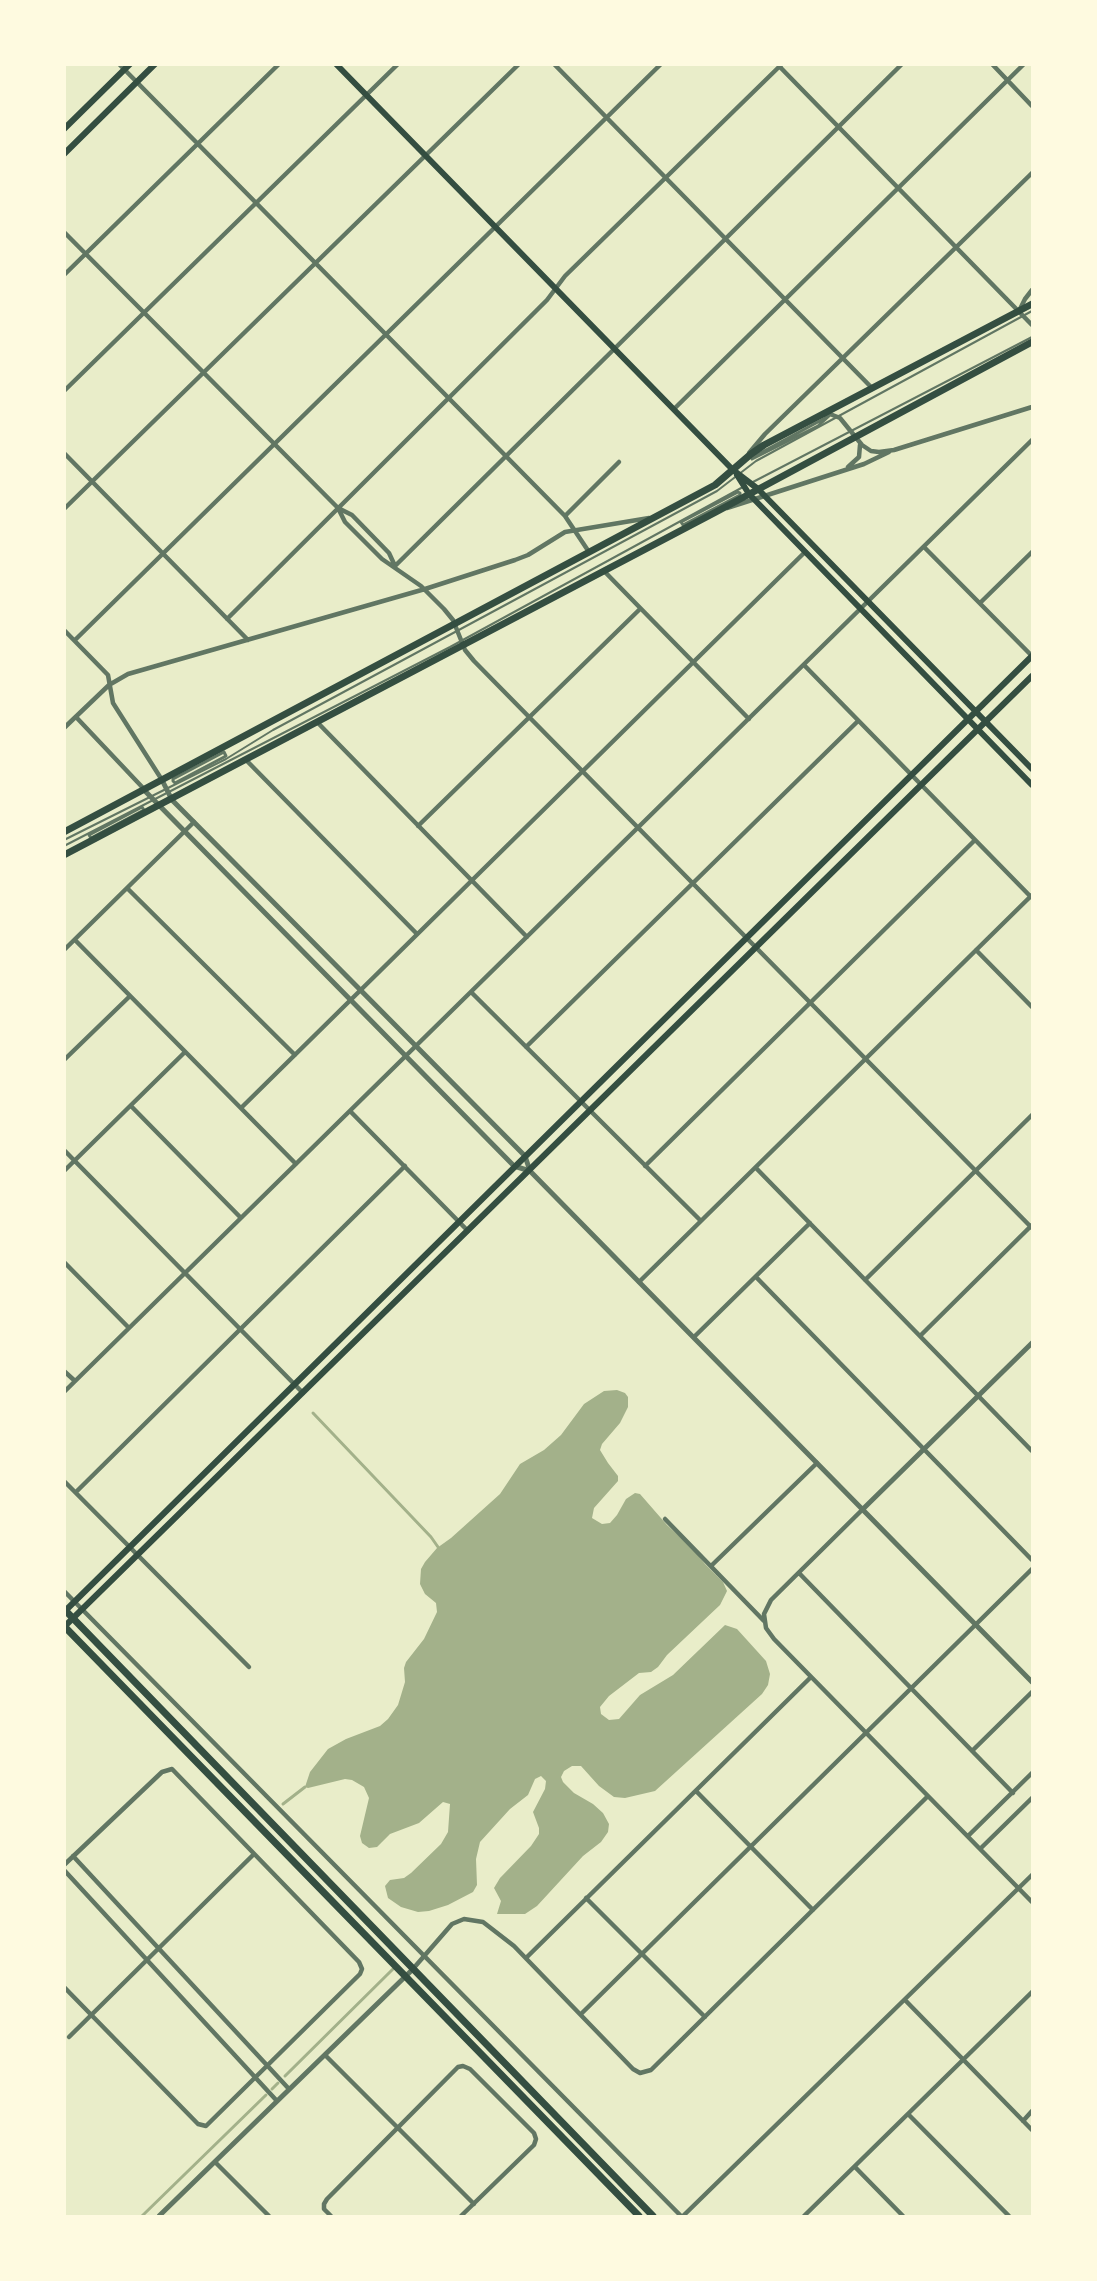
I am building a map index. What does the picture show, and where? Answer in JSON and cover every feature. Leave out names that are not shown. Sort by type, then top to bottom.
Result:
[{"type":"main road","points":[[64,129],[122,67],[130,64]]},
{"type":"main road","points":[[64,154],[155,64]]},
{"type":"main road","points":[[336,64],[737,473],[747,484],[752,497],[1032,785]]},
{"type":"main road","points":[[64,832],[149,795],[162,780],[456,628],[737,473],[745,458],[764,445],[1021,314],[1032,304]]},
{"type":"main road","points":[[64,855],[160,806],[169,794],[247,761],[462,643],[716,512],[752,497],[759,489],[1032,342]]},
{"type":"main road","points":[[747,484],[759,489],[1032,769]]},
{"type":"main road","points":[[653,2217],[65,1610],[1032,656]]},
{"type":"main road","points":[[639,2217],[65,1626],[1032,676]]},
{"type":"street","points":[[64,275],[279,64]]},
{"type":"street","points":[[64,391],[398,64]]},
{"type":"street","points":[[64,509],[519,64]]},
{"type":"street","points":[[554,64],[873,388]]},
{"type":"street","points":[[75,640],[661,64]]},
{"type":"street","points":[[395,566],[902,64]]},
{"type":"street","points":[[992,64],[1032,106]]},
{"type":"street","points":[[674,409],[1024,64]]},
{"type":"street","points":[[227,619],[547,300],[565,276],[779,65],[1032,325]]},
{"type":"street","points":[[122,67],[565,516],[590,553]]},
{"type":"street","points":[[745,458],[765,434],[1032,172]]},
{"type":"street","points":[[64,232],[338,508],[345,522],[382,559],[425,589],[444,609],[474,661],[1032,1226],[920,1336]]},
{"type":"street","points":[[1021,314],[1025,299],[1032,290]]},
{"type":"street","points":[[752,497],[766,497],[870,461],[894,450],[1032,407]]},
{"type":"street","points":[[821,415],[830,414],[837,417],[864,448],[875,452],[894,450]]},
{"type":"street","points":[[829,417],[818,426],[754,460],[753,456],[829,417]]},
{"type":"street","points":[[840,471],[853,464],[859,457],[855,437]]},
{"type":"street","points":[[64,1392],[1032,440]]},
{"type":"street","points":[[64,453],[248,640]]},
{"type":"street","points":[[565,516],[619,462]]},
{"type":"street","points":[[740,493],[740,495],[683,525],[681,522],[740,493]]},
{"type":"street","points":[[338,508],[348,513],[389,553],[395,566]]},
{"type":"street","points":[[64,728],[109,685],[128,674],[425,589],[521,558],[557,536],[574,529],[657,517]]},
{"type":"street","points":[[924,547],[1032,656]]},
{"type":"street","points":[[241,1108],[805,552]]},
{"type":"street","points":[[980,603],[1032,552]]},
{"type":"street","points":[[604,571],[749,719]]},
{"type":"street","points":[[418,826],[640,609]]},
{"type":"street","points":[[64,630],[108,675],[110,694],[116,707],[169,794],[194,822],[525,1156],[530,1171],[1032,1682]]},
{"type":"street","points":[[639,1282],[1031,896],[804,665]]},
{"type":"street","points":[[76,717],[184,831],[514,1166],[530,1171]]},
{"type":"street","points":[[526,1047],[858,721]]},
{"type":"street","points":[[318,723],[527,937]]},
{"type":"street","points":[[224,752],[226,756],[175,783],[173,779],[224,752]]},
{"type":"street","points":[[247,761],[417,934]]},
{"type":"street","points":[[142,807],[145,808],[144,810],[91,838],[89,834],[142,807]]},
{"type":"street","points":[[64,950],[194,822]]},
{"type":"street","points":[[645,1166],[975,840]]},
{"type":"street","points":[[127,888],[295,1055]]},
{"type":"street","points":[[75,940],[296,1164]]},
{"type":"street","points":[[976,950],[1032,1006]]},
{"type":"street","points":[[471,992],[701,1221]]},
{"type":"street","points":[[64,1060],[130,996]]},
{"type":"street","points":[[64,1171],[185,1052]]},
{"type":"street","points":[[131,1106],[242,1218]]},
{"type":"street","points":[[350,1111],[468,1231]]},
{"type":"street","points":[[865,1280],[1032,1115]]},
{"type":"street","points":[[64,1150],[303,1393]]},
{"type":"street","points":[[76,1492],[405,1166]]},
{"type":"street","points":[[756,1168],[1032,1451]]},
{"type":"street","points":[[694,1337],[810,1223]]},
{"type":"street","points":[[64,1262],[129,1328]]},
{"type":"street","points":[[756,1277],[1032,1560]]},
{"type":"street","points":[[764,1621],[764,1614],[771,1600],[1032,1343]]},
{"type":"street","points":[[64,1371],[75,1381]]},
{"type":"street","points":[[711,1566],[817,1463]]},
{"type":"street","points":[[64,1481],[249,1667]]},
{"type":"street","points":[[665,1519],[764,1621],[774,1639],[1032,1902]]},
{"type":"street","points":[[581,2014],[1032,1569]]},
{"type":"street","points":[[799,1573],[1013,1793]]},
{"type":"street","points":[[64,1591],[682,2217],[1032,1875]]},
{"type":"street","points":[[526,1958],[811,1677]]},
{"type":"street","points":[[972,1751],[1032,1692]]},
{"type":"street","points":[[64,1865],[169,1769],[176,1772],[359,1962],[362,1969],[360,1974],[210,2124],[203,2126],[64,1987]]},
{"type":"street","points":[[968,1836],[1032,1773]]},
{"type":"street","points":[[696,1791],[813,1910]]},
{"type":"street","points":[[159,2217],[412,1970],[452,1924],[471,1919],[488,1924],[526,1958],[633,2069],[640,2073],[651,2070],[928,1796]]},
{"type":"street","points":[[980,1849],[1032,1798]]},
{"type":"street","points":[[69,2037],[255,1854]]},
{"type":"street","points":[[74,1856],[267,2067],[290,2089]]},
{"type":"street","points":[[64,1870],[277,2101]]},
{"type":"street","points":[[586,1898],[705,2017]]},
{"type":"street","points":[[804,2217],[1032,1992]]},
{"type":"street","points":[[905,2000],[1032,2130]]},
{"type":"street","points":[[325,2055],[474,2204]]},
{"type":"street","points":[[331,2217],[324,2206],[327,2199],[458,2067],[463,2066],[486,2085],[534,2133],[536,2139],[534,2145],[460,2217]]},
{"type":"street","points":[[1023,2121],[1032,2111]]},
{"type":"street","points":[[908,2114],[1009,2217]]},
{"type":"street","points":[[214,2162],[269,2217]]},
{"type":"street","points":[[855,2167],[903,2217]]},
{"type":"lane","points":[[169,794],[273,730],[456,628],[717,491],[737,473],[756,461],[1021,314],[1032,311]]},
{"type":"lane","points":[[64,840],[149,795],[169,794],[462,643],[747,484],[855,437],[1032,337]]},
{"type":"lane","points":[[64,846],[149,795]]},
{"type":"shaded area","points":[[617,1390],[628,1397],[628,1407],[620,1423],[602,1444],[600,1450],[618,1476],[618,1481],[594,1508],[592,1518],[602,1524],[610,1523],[626,1499],[635,1493],[640,1494],[723,1582],[727,1591],[720,1605],[667,1655],[658,1667],[651,1672],[639,1673],[609,1696],[600,1707],[601,1714],[609,1720],[619,1719],[640,1695],[673,1675],[725,1625],[737,1629],[766,1661],[770,1674],[768,1685],[762,1694],[655,1791],[625,1798],[614,1797],[599,1786],[581,1766],[572,1766],[564,1771],[561,1777],[563,1782],[574,1793],[603,1813],[609,1824],[608,1832],[601,1842],[583,1856],[537,1906],[525,1914],[497,1914],[501,1901],[494,1888],[539,1834],[533,1812],[545,1789],[546,1781],[541,1776],[535,1779],[528,1795],[510,1809],[480,1842],[476,1859],[477,1885],[473,1892],[448,1905],[429,1911],[418,1912],[401,1907],[388,1898],[385,1886],[390,1880],[404,1878],[411,1873],[441,1844],[448,1832],[450,1804],[443,1802],[419,1823],[390,1834],[377,1847],[369,1848],[362,1843],[360,1836],[369,1798],[364,1787],[345,1779],[308,1788],[305,1787],[310,1772],[328,1749],[346,1739],[380,1726],[398,1705],[405,1682],[406,1662],[424,1639],[437,1612],[436,1603],[425,1594],[420,1584],[421,1569],[425,1562],[437,1548],[500,1494],[520,1464],[544,1450],[561,1435],[584,1404],[604,1391]]},
{"type":"waterway","points":[[313,1413],[438,1547]]},
{"type":"waterway","points":[[283,1804],[305,1787]]},
{"type":"waterway","points":[[285,2076],[393,1969]]},
{"type":"waterway","points":[[272,2089],[278,2083]]},
{"type":"waterway","points":[[142,2216],[266,2095]]}]
